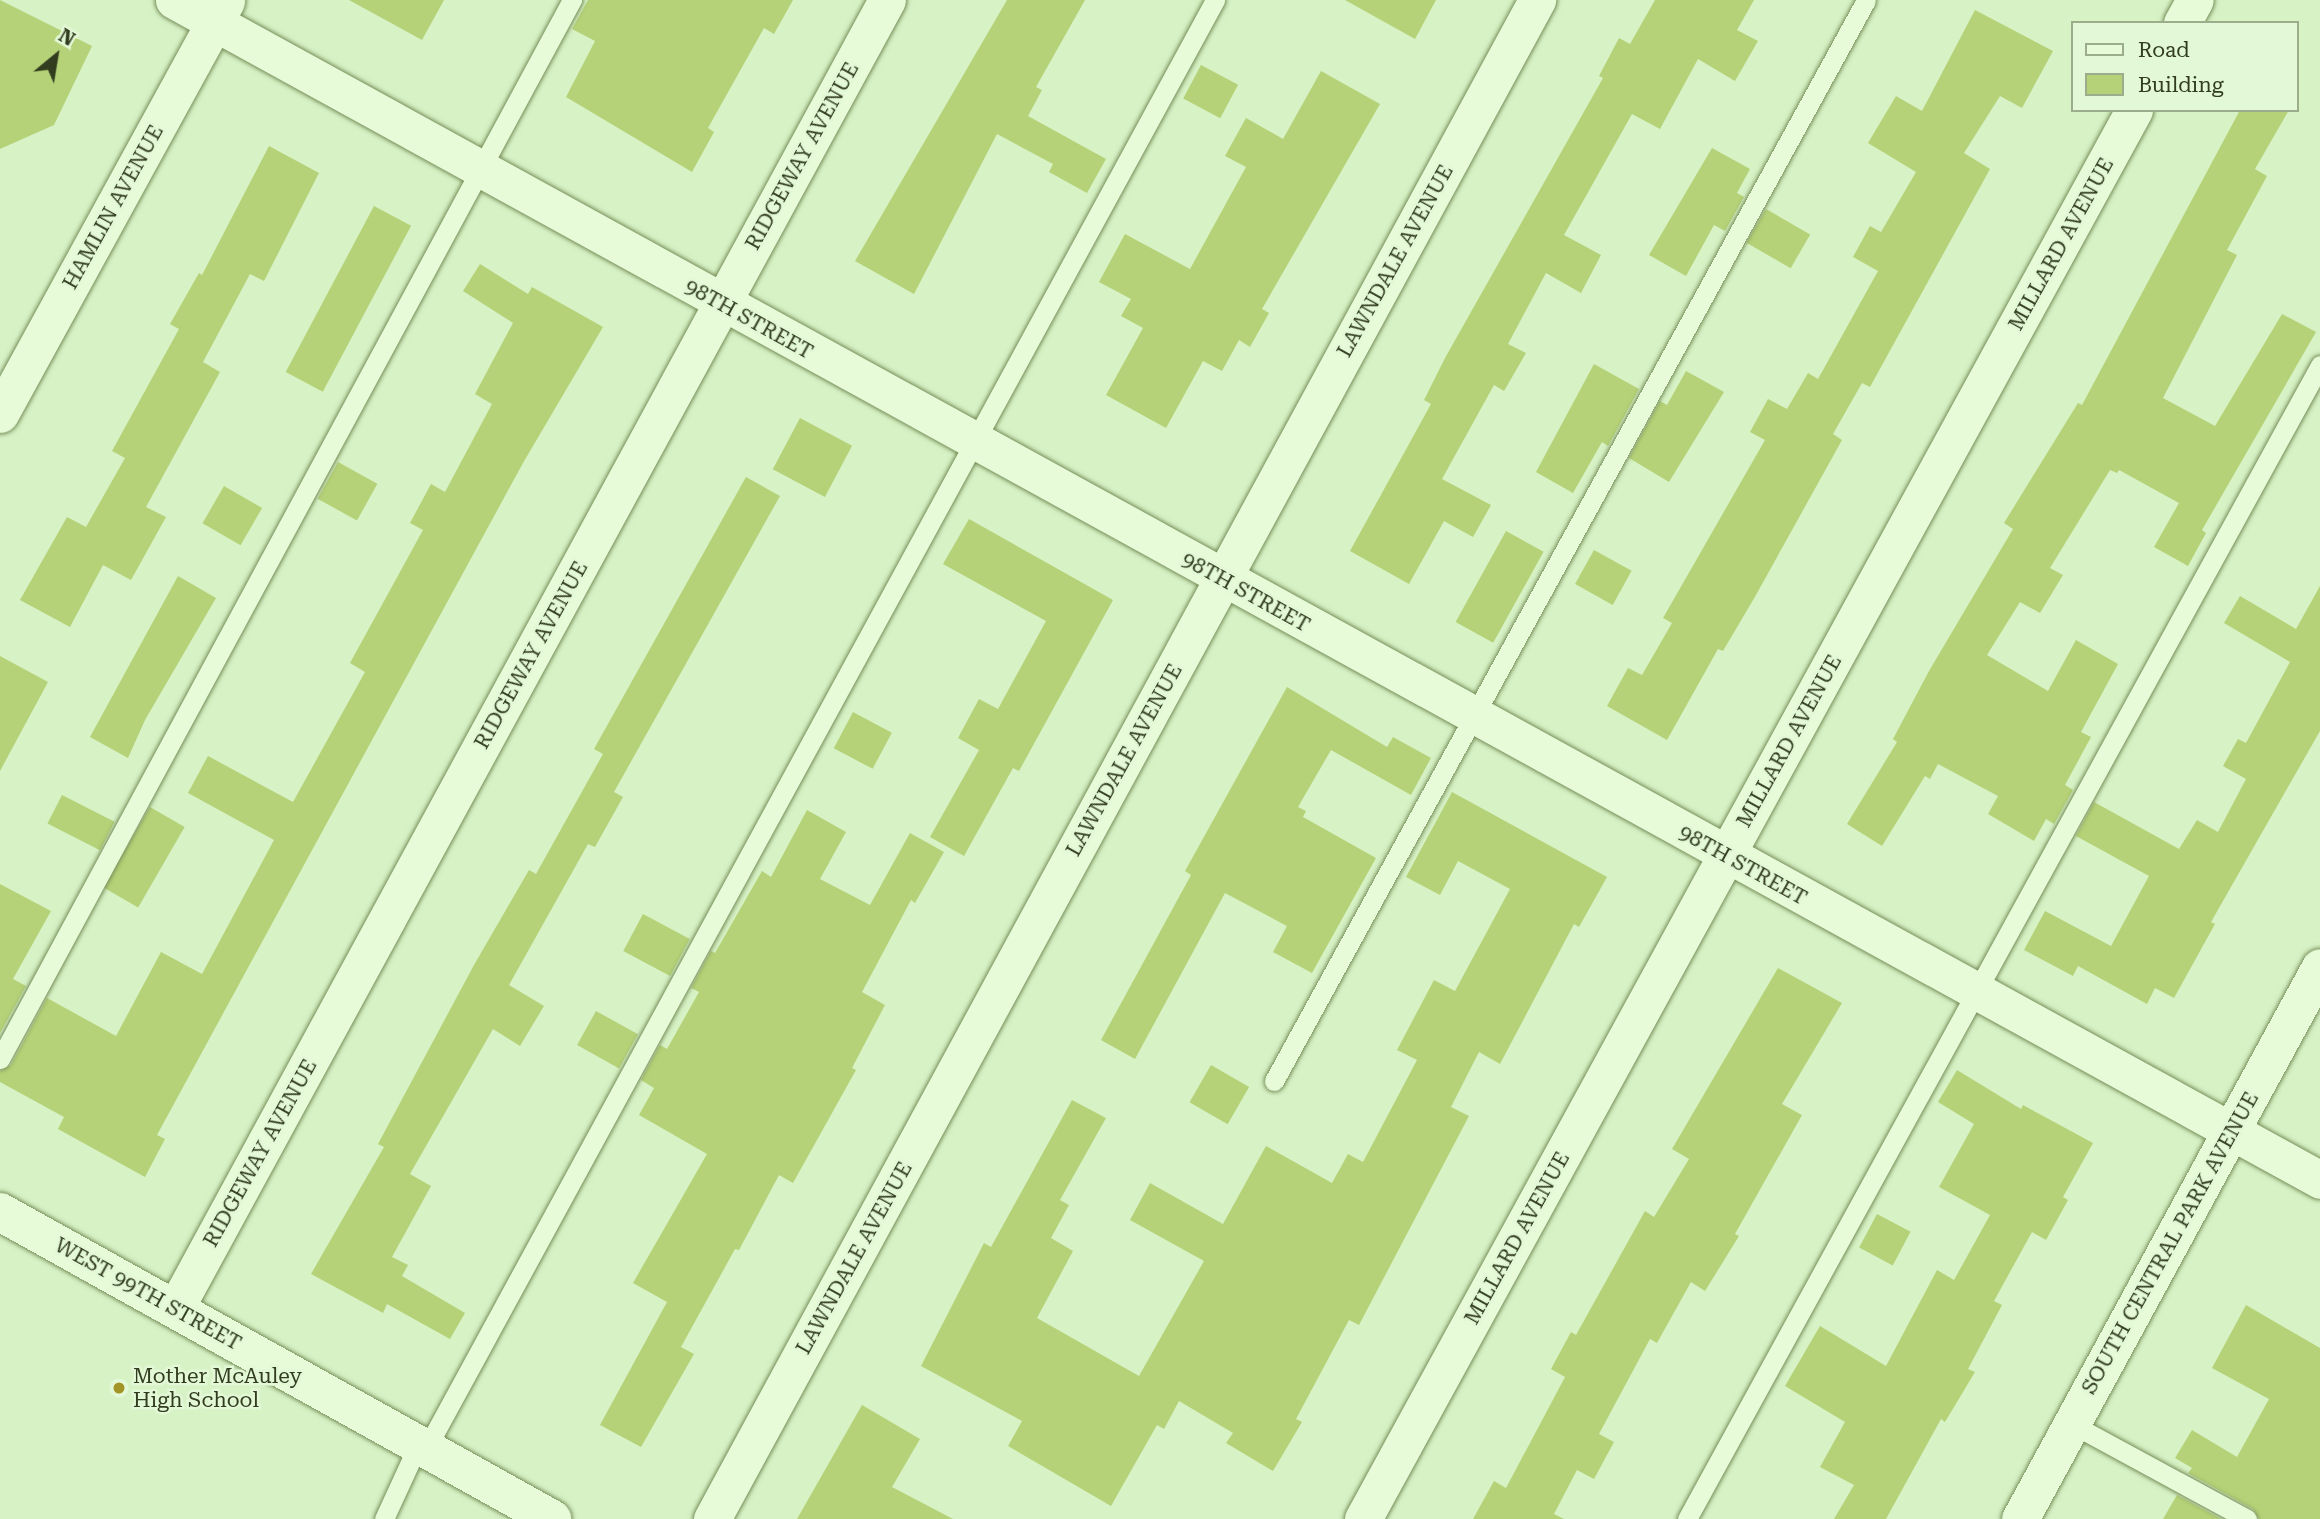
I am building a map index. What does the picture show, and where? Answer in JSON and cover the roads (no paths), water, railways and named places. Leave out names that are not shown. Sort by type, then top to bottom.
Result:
[{"type":"street","name":"98TH STREET","points":[[174,0],[220,11],[480,170],[2320,1180]]},
{"type":"street","name":"RIDGEWAY AVENUE","points":[[175,1309],[887,0]]},
{"type":"street","name":"LAWNDALE AVENUE","points":[[712,1519],[1537,0]]},
{"type":"street","points":[[2183,21],[2195,0]]},
{"type":"street","name":"HAMLIN AVENUE","points":[[0,415],[220,11]]},
{"type":"street","name":"MILLARD AVENUE","points":[[1363,1519],[2133,112]]},
{"type":"street","name":"SOUTH CENTRAL PARK AVENUE","points":[[2020,1519],[2320,967]]},
{"type":"street","name":"WEST 99TH STREET","points":[[0,1212],[552,1519]]},
{"type":"lane","points":[[0,1059],[572,0]]},
{"type":"lane","points":[[384,1519],[1215,0]]},
{"type":"lane","points":[[1274,1081],[1471,716],[1866,0]]},
{"type":"lane","points":[[1687,1519],[2320,365]]},
{"type":"lane","points":[[2071,1424],[2247,1519]]},
{"type":"place","name":"Mother McAuley High School","points":[[119,1388]]}]
